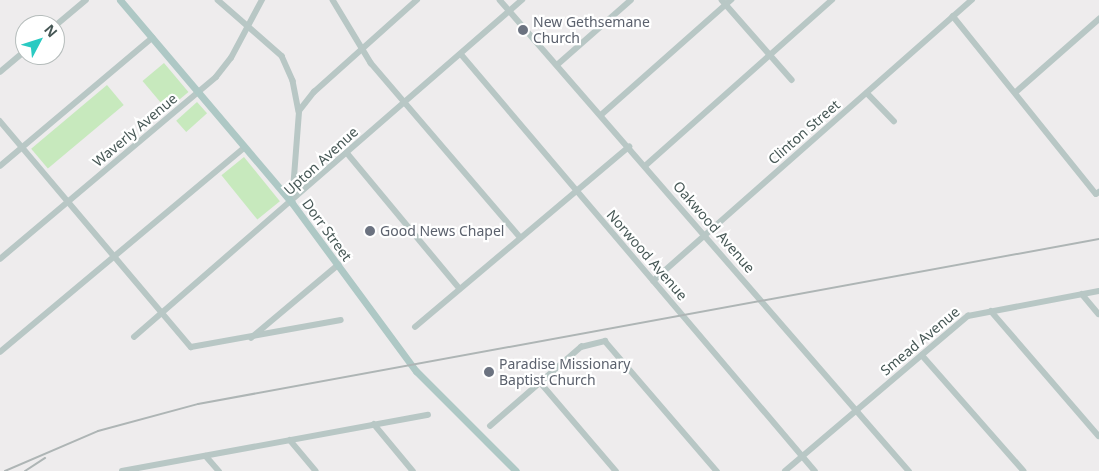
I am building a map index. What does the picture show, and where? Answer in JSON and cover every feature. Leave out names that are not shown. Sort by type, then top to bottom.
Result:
[{"type":"main road","name":"Dorr Street","points":[[120,0],[292,204],[432,390],[516,471]]},
{"type":"street","points":[[65,18],[86,0]]},
{"type":"street","points":[[218,0],[282,56],[293,81],[299,110],[292,204]]},
{"type":"street","name":"Waverly Avenue","points":[[0,258],[198,92],[226,66],[262,0]]},
{"type":"street","points":[[334,0],[362,50],[521,238]]},
{"type":"street","points":[[299,110],[417,0]]},
{"type":"street","name":"Oakwood Avenue","points":[[500,0],[909,471]]},
{"type":"street","name":"Upton Avenue","points":[[134,336],[292,204],[522,0]]},
{"type":"street","points":[[557,65],[630,0]]},
{"type":"street","points":[[644,166],[832,0]]},
{"type":"street","name":"Clinton Street","points":[[653,281],[972,0]]},
{"type":"street","points":[[601,115],[726,1],[792,80]]},
{"type":"street","points":[[953,16],[1098,193]]},
{"type":"street","points":[[1016,92],[1099,19]]},
{"type":"street","points":[[0,166],[152,38]]},
{"type":"street","name":"Norwood Avenue","points":[[461,54],[815,471]]},
{"type":"street","points":[[0,72],[15,59]]},
{"type":"street","points":[[867,93],[894,121]]},
{"type":"street","points":[[0,121],[191,347],[250,339],[341,320]]},
{"type":"street","points":[[0,352],[245,147]]},
{"type":"street","points":[[415,327],[629,147]]},
{"type":"street","points":[[348,154],[460,288]]},
{"type":"street","points":[[250,339],[338,265]]},
{"type":"street","name":"Smead Avenue","points":[[785,471],[968,316],[1099,291]]},
{"type":"street","points":[[1082,294],[1099,314]]},
{"type":"street","points":[[990,311],[1099,436]]},
{"type":"street","points":[[490,426],[585,345],[597,341],[611,344],[717,471]]},
{"type":"street","points":[[922,355],[1024,471]]},
{"type":"street","points":[[540,382],[616,471]]},
{"type":"street","points":[[122,471],[428,415]]},
{"type":"street","points":[[374,424],[413,471]]},
{"type":"street","points":[[290,440],[316,471]]},
{"type":"street","points":[[206,456],[219,471]]},
{"type":"green space","points":[[164,63],[188,92],[167,110],[143,81]]},
{"type":"green space","points":[[107,85],[124,105],[48,169],[31,149]]},
{"type":"green space","points":[[197,102],[207,113],[186,132],[176,121]]},
{"type":"green space","points":[[244,157],[280,201],[257,220],[221,175]]},
{"type":"railway","points":[[5,471],[98,431],[198,404],[1099,239]]},
{"type":"railway","points":[[25,471],[45,458]]},
{"type":"place","name":"New Gethsemane Church","points":[[523,30]]},
{"type":"place","name":"Good News Chapel","points":[[370,231]]},
{"type":"place","name":"Paradise Missionary Baptist Church","points":[[489,372]]}]
